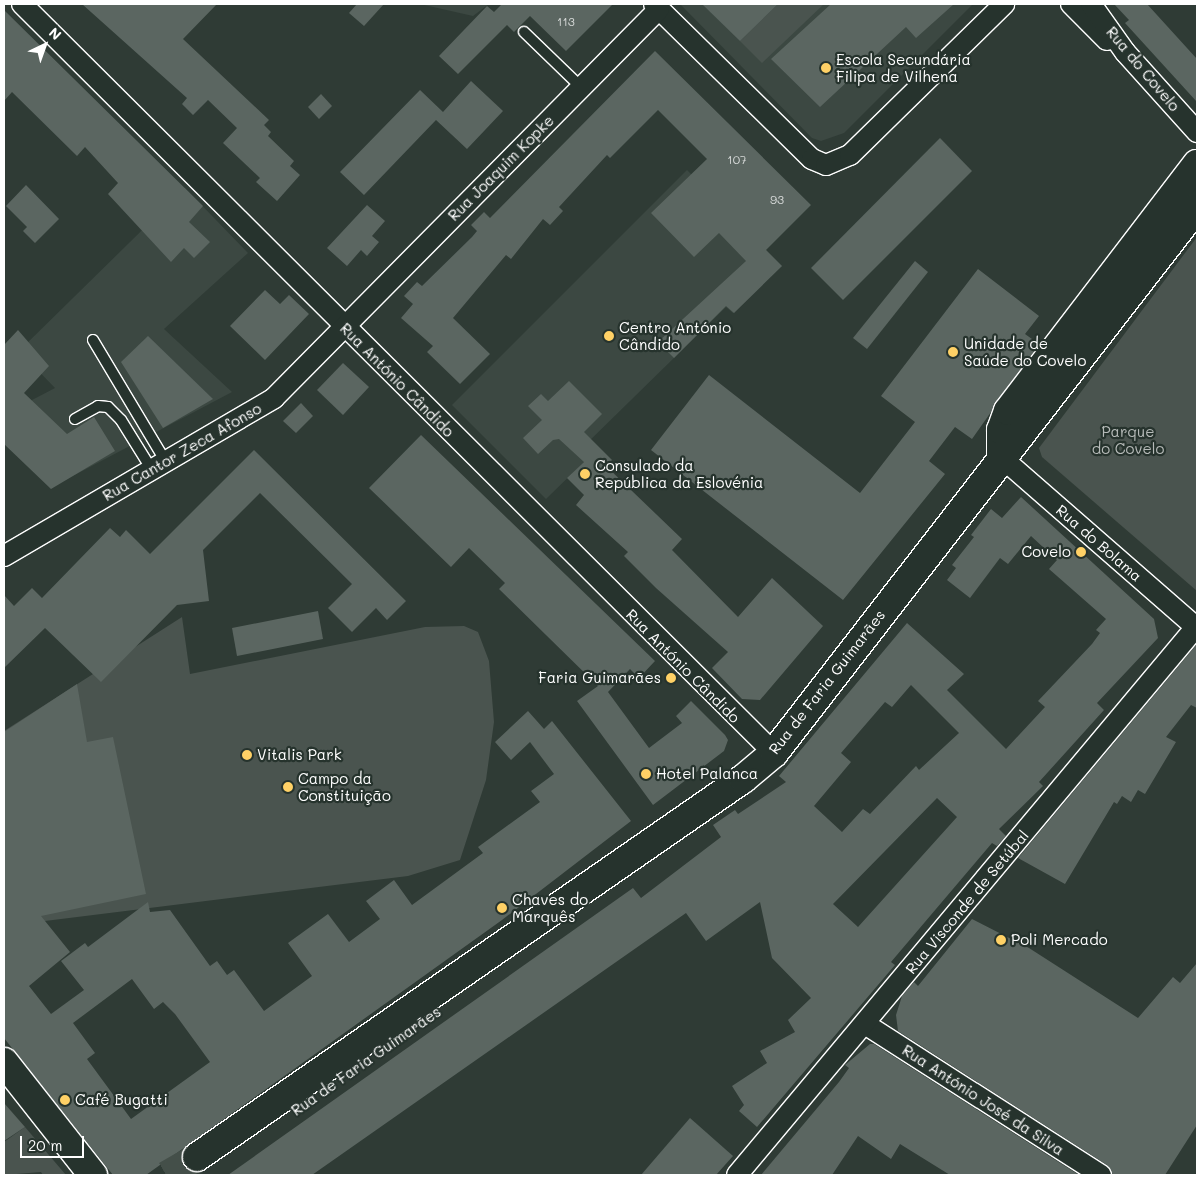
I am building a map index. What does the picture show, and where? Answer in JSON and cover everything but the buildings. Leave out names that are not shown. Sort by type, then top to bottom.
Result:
[{"type":"main road","points":[[1001,457],[1001,430],[1008,411],[1197,164]]},
{"type":"main road","name":"Rua de Faria Guimarães","points":[[199,1166],[502,966],[516,934],[743,779],[774,754],[1001,457],[1192,213]]},
{"type":"main road","points":[[4,1062],[93,1175]]},
{"type":"street","name":"Rua António Cândido","points":[[22,4],[774,754]]},
{"type":"street","points":[[656,6],[812,159],[826,164],[850,156],[1004,4]]},
{"type":"street","points":[[1071,4],[1100,35],[1125,52]]},
{"type":"street","name":"Rua do Covelo","points":[[1091,4],[1125,52],[1197,132]]},
{"type":"street","name":"Rua Joaquim Kopke","points":[[344,327],[581,88],[656,6]]},
{"type":"street","points":[[1192,213],[1188,203],[1197,188]]},
{"type":"street","name":"Rua Cantor Zeca Afonso","points":[[4,556],[274,398],[344,327]]},
{"type":"street","name":"Rua do Bolama","points":[[1001,457],[1197,628]]},
{"type":"street","name":"Rua Visconde de Setúbal","points":[[737,1175],[1197,628]]},
{"type":"street","name":"Rua António José da Silva","points":[[865,1024],[1101,1175]]},
{"type":"lane","points":[[524,32],[581,88]]},
{"type":"lane","points":[[93,340],[159,466]]},
{"type":"lane","points":[[75,419],[98,406],[108,407],[159,466]]},
{"type":"shaded area","points":[[420,4],[489,4],[473,16]]},
{"type":"shaded area","name":"Escola Secundária Filipa de Vilhena","points":[[680,4],[973,4],[844,133],[821,141],[812,138]]},
{"type":"shaded area","name":"Centro António Cândido","points":[[687,170],[782,266],[733,313],[726,307],[581,449],[588,458],[546,499],[452,405]]},
{"type":"shaded area","points":[[185,188],[248,253],[164,329],[232,392],[52,487],[4,440],[4,430],[32,400],[55,388],[19,351]]},
{"type":"green space","points":[[778,4],[824,4],[762,63],[740,41]]},
{"type":"green space","name":"Parque do Covelo","points":[[1197,237],[1197,591],[1042,457],[1039,448]]},
{"type":"green space","name":"Vitalis Park","points":[[182,617],[190,674],[425,627],[464,626],[478,632],[489,661],[494,722],[486,780],[460,860],[408,876],[45,921],[4,932],[4,731]]},
{"type":"green space","points":[[25,1127],[66,1175],[43,1175],[41,1172],[4,1175],[4,1142]]},
{"type":"tunnel","points":[[166,1175],[197,1157]]},
{"type":"place","name":"Escola Secundária Filipa de Vilhena","points":[[826,68]]},
{"type":"place","name":"Centro António Cândido","points":[[609,336]]},
{"type":"place","name":"Unidade de Saúde do Covelo","points":[[953,352]]},
{"type":"place","name":"Consulado da República da Eslovénia","points":[[585,474]]},
{"type":"place","name":"Covelo","points":[[1081,552]]},
{"type":"place","name":"Faria Guimarães","points":[[671,678]]},
{"type":"place","name":"Vitalis Park","points":[[247,755]]},
{"type":"place","name":"Hotel Palanca","points":[[646,774]]},
{"type":"place","name":"Campo da Constituição","points":[[288,787]]},
{"type":"place","name":"Chaves do Marquês","points":[[502,908]]},
{"type":"place","name":"Poli Mercado","points":[[1001,940]]},
{"type":"place","name":"Café Bugatti","points":[[65,1100]]}]
